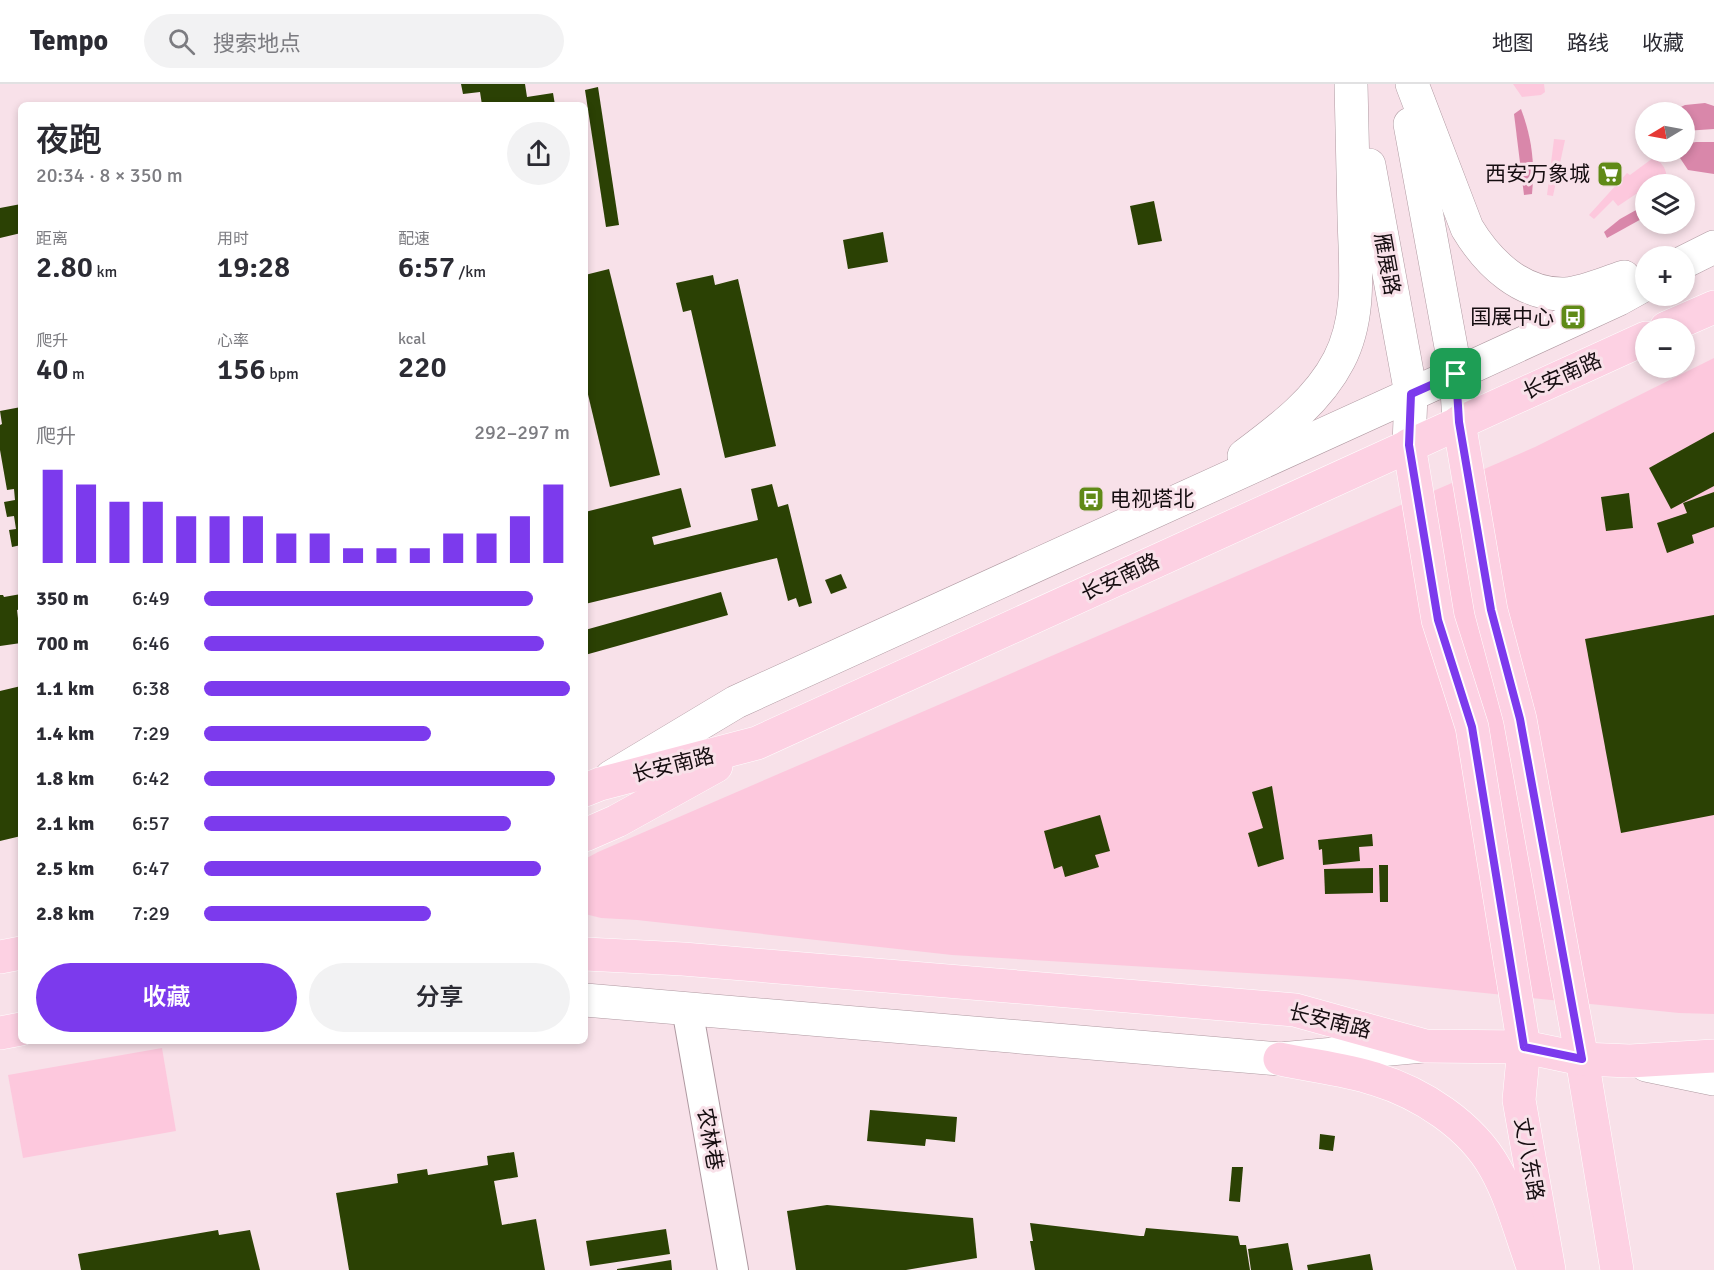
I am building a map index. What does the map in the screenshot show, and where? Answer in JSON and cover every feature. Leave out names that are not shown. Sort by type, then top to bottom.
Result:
[{"type":"main road","name":"雁展路","points":[[1353,84],[1411,394],[1409,445]]},
{"type":"main road","points":[[1198,492],[1293,418],[1324,382],[1339,360],[1347,342],[1355,309],[1356,287],[1353,84]]},
{"type":"main road","points":[[1401,84],[1425,197],[1456,374],[1459,422],[1491,610],[1520,719],[1582,1059],[1617,1270]]},
{"type":"main road","points":[[1412,84],[1467,228],[1492,262],[1518,282],[1530,288],[1554,294],[1579,292],[1635,274]]},
{"type":"main road","points":[[591,788],[736,702],[1635,290]]},
{"type":"main road","points":[[1689,318],[1714,307]]},
{"type":"main road","name":"长安南路","points":[[591,788],[757,743],[1635,343]]},
{"type":"main road","name":"丈八东路","points":[[1409,445],[1438,620],[1472,727],[1524,1047],[1518,1100],[1549,1270]]},
{"type":"main road","points":[[588,834],[616,821],[757,743]]},
{"type":"main road","points":[[588,943],[631,956]]},
{"type":"main road","points":[[0,957],[18,954]]},
{"type":"main road","name":"长安南路","points":[[588,954],[683,958],[1295,1010],[1425,1046],[1524,1047],[1582,1059],[1630,1061],[1714,1056]]},
{"type":"main road","points":[[588,1000],[1280,1059],[1374,1078],[1412,1094],[1452,1119],[1482,1149],[1504,1185],[1534,1270]]},
{"type":"main road","points":[[0,1033],[18,1030]]},
{"type":"main road","points":[[1280,1059],[1425,1046]]},
{"type":"main road","points":[[1630,1061],[1714,1079]]},
{"type":"street","name":"农林巷","points":[[687,1008],[733,1270]]},
{"type":"shaded area","points":[[1513,84],[1544,84],[1545,92],[1541,95],[1522,97]]},
{"type":"shaded area","points":[[1705,103],[1714,106],[1714,129],[1695,130],[1695,104]]},
{"type":"shaded area","points":[[1521,109],[1528,130],[1533,162],[1532,194],[1524,195],[1514,114]]},
{"type":"shaded area","points":[[1554,139],[1565,140],[1553,196],[1547,195]]},
{"type":"shaded area","points":[[1695,142],[1714,142],[1714,174],[1688,170],[1683,162],[1695,162]]},
{"type":"shaded area","points":[[1648,162],[1659,162],[1666,172],[1666,174],[1635,174],[1635,195],[1618,206],[1613,200],[1594,219],[1589,215],[1627,173],[1630,175]]},
{"type":"shaded area","points":[[1635,211],[1635,223],[1607,238],[1604,232]]},
{"type":"shaded area","points":[[1714,358],[1714,1014],[1679,1013],[1347,979],[952,955],[601,918],[588,915],[588,857],[1535,447],[1674,378],[1695,378],[1695,367]]},
{"type":"shaded area","points":[[162,1048],[176,1131],[23,1158],[8,1075]]},
{"type":"building","points":[[461,84],[525,84],[527,97],[553,93],[554,102],[482,102],[480,92],[463,94]]},
{"type":"building","points":[[598,87],[619,225],[606,227],[585,90]]},
{"type":"building","points":[[1154,201],[1162,241],[1138,245],[1130,206]]},
{"type":"building","points":[[18,205],[18,234],[0,238],[0,208]]},
{"type":"building","points":[[883,232],[888,262],[848,269],[843,240]]},
{"type":"building","points":[[609,269],[660,475],[610,487],[588,395],[588,274]]},
{"type":"building","points":[[713,275],[715,285],[738,279],[776,446],[725,458],[691,310],[683,312],[676,283]]},
{"type":"building","points":[[18,408],[18,546],[12,547],[9,530],[16,529],[14,516],[7,517],[4,502],[15,500],[14,489],[7,490],[0,450],[0,425],[2,424],[0,411]]},
{"type":"building","points":[[1714,432],[1714,486],[1671,509],[1649,468]]},
{"type":"building","points":[[772,484],[778,507],[788,504],[812,603],[799,607],[796,598],[788,601],[777,558],[588,603],[588,511],[681,488],[691,527],[652,537],[654,545],[758,520],[751,489]]},
{"type":"building","points":[[1714,492],[1714,527],[1692,535],[1694,543],[1667,553],[1657,523],[1687,513],[1683,503]]},
{"type":"building","points":[[1629,493],[1633,528],[1606,531],[1601,497]]},
{"type":"building","points":[[841,574],[847,588],[831,594],[825,580]]},
{"type":"building","points":[[721,592],[728,615],[588,654],[588,629]]},
{"type":"building","points":[[0,595],[4,597],[18,595],[18,643],[0,646]]},
{"type":"building","points":[[1714,615],[1714,815],[1621,833],[1585,639]]},
{"type":"building","points":[[18,687],[18,837],[0,841],[0,691]]},
{"type":"building","points":[[1272,786],[1284,859],[1258,867],[1248,833],[1263,828],[1252,792]]},
{"type":"building","points":[[1100,815],[1110,851],[1095,855],[1099,867],[1065,877],[1062,866],[1054,869],[1044,831]]},
{"type":"building","points":[[1372,834],[1373,846],[1359,847],[1360,861],[1323,865],[1322,849],[1319,850],[1318,840]]},
{"type":"building","points":[[1379,865],[1388,865],[1388,902],[1380,902]]},
{"type":"building","points":[[1373,868],[1373,893],[1325,894],[1324,869]]},
{"type":"building","points":[[870,1110],[957,1117],[955,1142],[926,1139],[925,1146],[867,1141]]},
{"type":"building","points":[[1320,1134],[1335,1136],[1333,1151],[1319,1149]]},
{"type":"building","points":[[514,1152],[518,1177],[494,1181],[502,1225],[536,1219],[545,1270],[349,1270],[336,1193],[398,1183],[397,1174],[427,1169],[428,1175],[488,1165],[487,1156]]},
{"type":"building","points":[[1232,1167],[1243,1167],[1240,1202],[1229,1201]]},
{"type":"building","points":[[827,1205],[973,1218],[977,1258],[906,1270],[796,1270],[787,1211]]},
{"type":"building","points":[[1030,1223],[1140,1236],[1144,1236],[1146,1228],[1238,1236],[1240,1245],[1246,1245],[1250,1270],[1035,1270],[1030,1241],[1033,1241]]},
{"type":"building","points":[[666,1229],[670,1254],[590,1266],[586,1241]]},
{"type":"building","points":[[218,1230],[219,1235],[250,1230],[260,1270],[81,1270],[78,1254]]},
{"type":"building","points":[[1288,1243],[1293,1270],[1251,1270],[1248,1249]]},
{"type":"building","points":[[1370,1254],[1373,1270],[1308,1270],[1307,1265]]},
{"type":"building","points":[[671,1260],[672,1270],[617,1270],[617,1269]]},
{"type":"place","name":"西安万象城","points":[[1610,174]]},
{"type":"place","name":"国展中心","points":[[1573,317]]},
{"type":"place","name":"电视塔北","points":[[1091,499]]},
{"type":"route","points":[[1456,374],[1459,422],[1491,610],[1520,719],[1582,1059],[1524,1047],[1472,727],[1438,620],[1409,445],[1411,394],[1456,374]]}]
